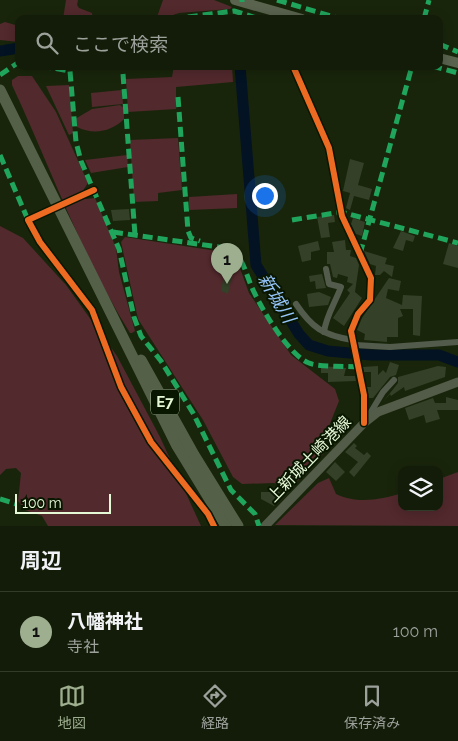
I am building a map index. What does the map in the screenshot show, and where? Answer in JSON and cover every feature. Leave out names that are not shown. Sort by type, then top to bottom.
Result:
[{"type":"highway","name":"E7","points":[[0,90],[177,446],[226,526]]},
{"type":"highway","name":"E7","points":[[92,276],[194,455],[238,526]]},
{"type":"main road","points":[[235,0],[278,15]]},
{"type":"main road","points":[[443,59],[458,63]]},
{"type":"main road","name":"上新城土崎港線","points":[[267,526],[364,423],[378,412],[458,382]]},
{"type":"street","points":[[295,70],[329,148],[342,216],[371,278],[370,300],[352,324],[364,395],[364,423]]},
{"type":"street","points":[[80,197],[94,190]]},
{"type":"street","points":[[38,216],[28,220],[40,242],[92,310],[121,387],[147,434],[177,477],[208,514],[214,526]]},
{"type":"street","points":[[324,332],[326,318],[333,310],[341,287],[329,284],[326,269]]},
{"type":"street","points":[[296,304],[312,326],[354,344],[390,347],[458,342]]},
{"type":"street","points":[[364,423],[383,392],[394,380]]},
{"type":"shaded area","points":[[66,0],[78,0],[77,5],[79,8],[92,13],[92,15],[64,15]]},
{"type":"shaded area","points":[[163,0],[214,0],[232,7],[230,9],[158,15]]},
{"type":"shaded area","points":[[5,22],[15,25],[15,42],[0,40],[0,24]]},
{"type":"shaded area","points":[[173,70],[232,70],[233,82],[176,87],[176,109],[128,112],[126,79],[172,77]]},
{"type":"shaded area","points":[[18,76],[32,76],[56,112],[88,183],[82,192],[86,199],[95,198],[116,248],[119,272],[135,331],[132,333],[130,333],[112,303],[96,273],[67,211],[12,85],[12,80]]},
{"type":"shaded area","points":[[69,85],[73,133],[69,135],[46,86]]},
{"type":"shaded area","points":[[122,90],[123,104],[92,107],[91,93]]},
{"type":"shaded area","points":[[120,105],[124,108],[124,119],[113,127],[102,131],[89,131],[77,127],[75,119],[92,109]]},
{"type":"shaded area","points":[[178,138],[182,190],[158,193],[158,201],[134,202],[130,140]]},
{"type":"shaded area","points":[[127,155],[128,167],[91,173],[85,160]]},
{"type":"shaded area","points":[[237,194],[237,208],[189,210],[189,197]]},
{"type":"shaded area","points":[[0,226],[23,238],[66,285],[117,356],[160,437],[201,526],[48,526],[42,516],[25,510],[18,501],[21,473],[16,468],[6,469],[0,475]]},
{"type":"shaded area","points":[[125,237],[230,253],[237,260],[249,293],[291,355],[335,389],[339,401],[327,431],[324,453],[291,488],[285,488],[274,483],[242,484],[233,477],[203,420],[138,319],[121,242]]},
{"type":"shaded area","points":[[458,472],[458,526],[275,525],[318,483],[329,478],[336,494],[344,497],[369,500],[398,494],[398,511],[443,511],[443,478]]},
{"type":"building","points":[[350,159],[364,163],[358,185],[372,189],[369,200],[354,196],[350,210],[346,208],[350,193],[343,191]]},
{"type":"building","points":[[129,209],[130,220],[113,221],[111,210]]},
{"type":"building","points":[[334,215],[335,222],[328,223],[330,237],[321,238],[317,217]]},
{"type":"building","points":[[353,218],[365,222],[362,236],[356,234],[351,224]]},
{"type":"building","points":[[401,231],[415,236],[413,242],[406,240],[403,251],[393,248]]},
{"type":"building","points":[[345,240],[346,250],[351,250],[350,256],[356,258],[359,265],[355,292],[362,298],[344,326],[333,318],[350,293],[347,290],[353,284],[347,282],[348,277],[338,274],[337,278],[333,277],[330,264],[327,264],[327,252],[334,252],[332,242]]},
{"type":"building","points":[[318,241],[320,250],[311,252],[311,260],[302,262],[298,246]]},
{"type":"building","points":[[449,243],[458,246],[458,268],[443,264]]},
{"type":"building","points":[[364,251],[387,258],[385,264],[394,266],[392,277],[384,271],[380,275],[375,275],[376,266],[370,264]]},
{"type":"building","points":[[224,274],[232,276],[228,294],[221,291]]},
{"type":"building","points":[[322,274],[326,288],[316,289],[315,281],[310,282],[309,276]]},
{"type":"building","points":[[389,278],[401,281],[399,291],[388,289],[386,298],[402,305],[403,295],[422,296],[420,336],[413,335],[413,309],[400,309],[403,316],[398,318],[398,337],[387,337],[387,342],[364,340],[365,334],[357,330],[362,318]]},
{"type":"building","points":[[319,292],[331,297],[328,305],[309,307],[307,294]]},
{"type":"building","points":[[390,362],[399,365],[396,375],[390,377],[373,398],[369,398],[367,387],[371,387],[371,372],[364,372],[363,367],[378,366],[378,375],[383,370],[386,373]]},
{"type":"building","points":[[321,366],[346,368],[344,376],[355,376],[356,381],[328,382],[328,373],[321,373]]},
{"type":"building","points":[[438,366],[446,367],[445,377],[405,391],[404,387],[391,396],[390,394],[383,402],[398,383],[398,377]]},
{"type":"building","points":[[446,397],[458,400],[458,410],[437,410],[440,419],[426,423],[424,415],[409,420],[405,408],[433,398],[435,403],[446,403]]},
{"type":"building","points":[[354,443],[357,446],[355,448],[364,455],[367,452],[371,456],[354,477],[349,472],[358,462],[345,452]]},
{"type":"building","points":[[335,462],[345,472],[336,481],[326,472]]},
{"type":"building","points":[[274,488],[282,494],[274,506],[261,499],[261,492],[271,492]]},
{"type":"waterway","name":"新城川","points":[[0,51],[15,49]]},
{"type":"waterway","name":"新城川","points":[[240,70],[256,265],[299,334],[309,345],[328,351],[371,355],[439,355],[458,362]]},
{"type":"tunnel","points":[[38,216],[80,197]]},
{"type":"marked path","points":[[277,0],[328,15]]},
{"type":"marked path","points":[[425,15],[429,0]]},
{"type":"marked path","points":[[204,15],[234,11],[247,15]]},
{"type":"marked path","points":[[443,46],[458,52]]},
{"type":"marked path","points":[[0,75],[15,65]]},
{"type":"marked path","points":[[443,69],[458,73]]},
{"type":"marked path","points":[[64,70],[70,71],[76,142],[81,161],[119,249],[134,317],[141,336],[161,361],[193,413],[231,490],[255,514],[259,526]]},
{"type":"marked path","points":[[360,254],[411,70]]},
{"type":"marked path","points":[[123,74],[135,235]]},
{"type":"marked path","points":[[178,97],[188,231],[191,238],[200,241]]},
{"type":"marked path","points":[[0,155],[28,220]]},
{"type":"marked path","points":[[292,220],[341,212],[458,243]]},
{"type":"marked path","points":[[113,232],[233,249],[240,259],[252,288],[265,312],[278,333],[294,352],[302,359],[313,364],[359,367]]},
{"type":"marked path","points":[[0,499],[16,504]]},
{"type":"cycle path","points":[[295,70],[329,148],[342,216],[371,278],[370,300],[358,314],[351,331],[364,395],[364,423]]},
{"type":"cycle path","points":[[94,190],[28,220],[40,242],[92,310],[121,387],[151,442],[208,514],[214,526]]},
{"type":"place","name":"八幡神社","points":[[227,284]]}]
